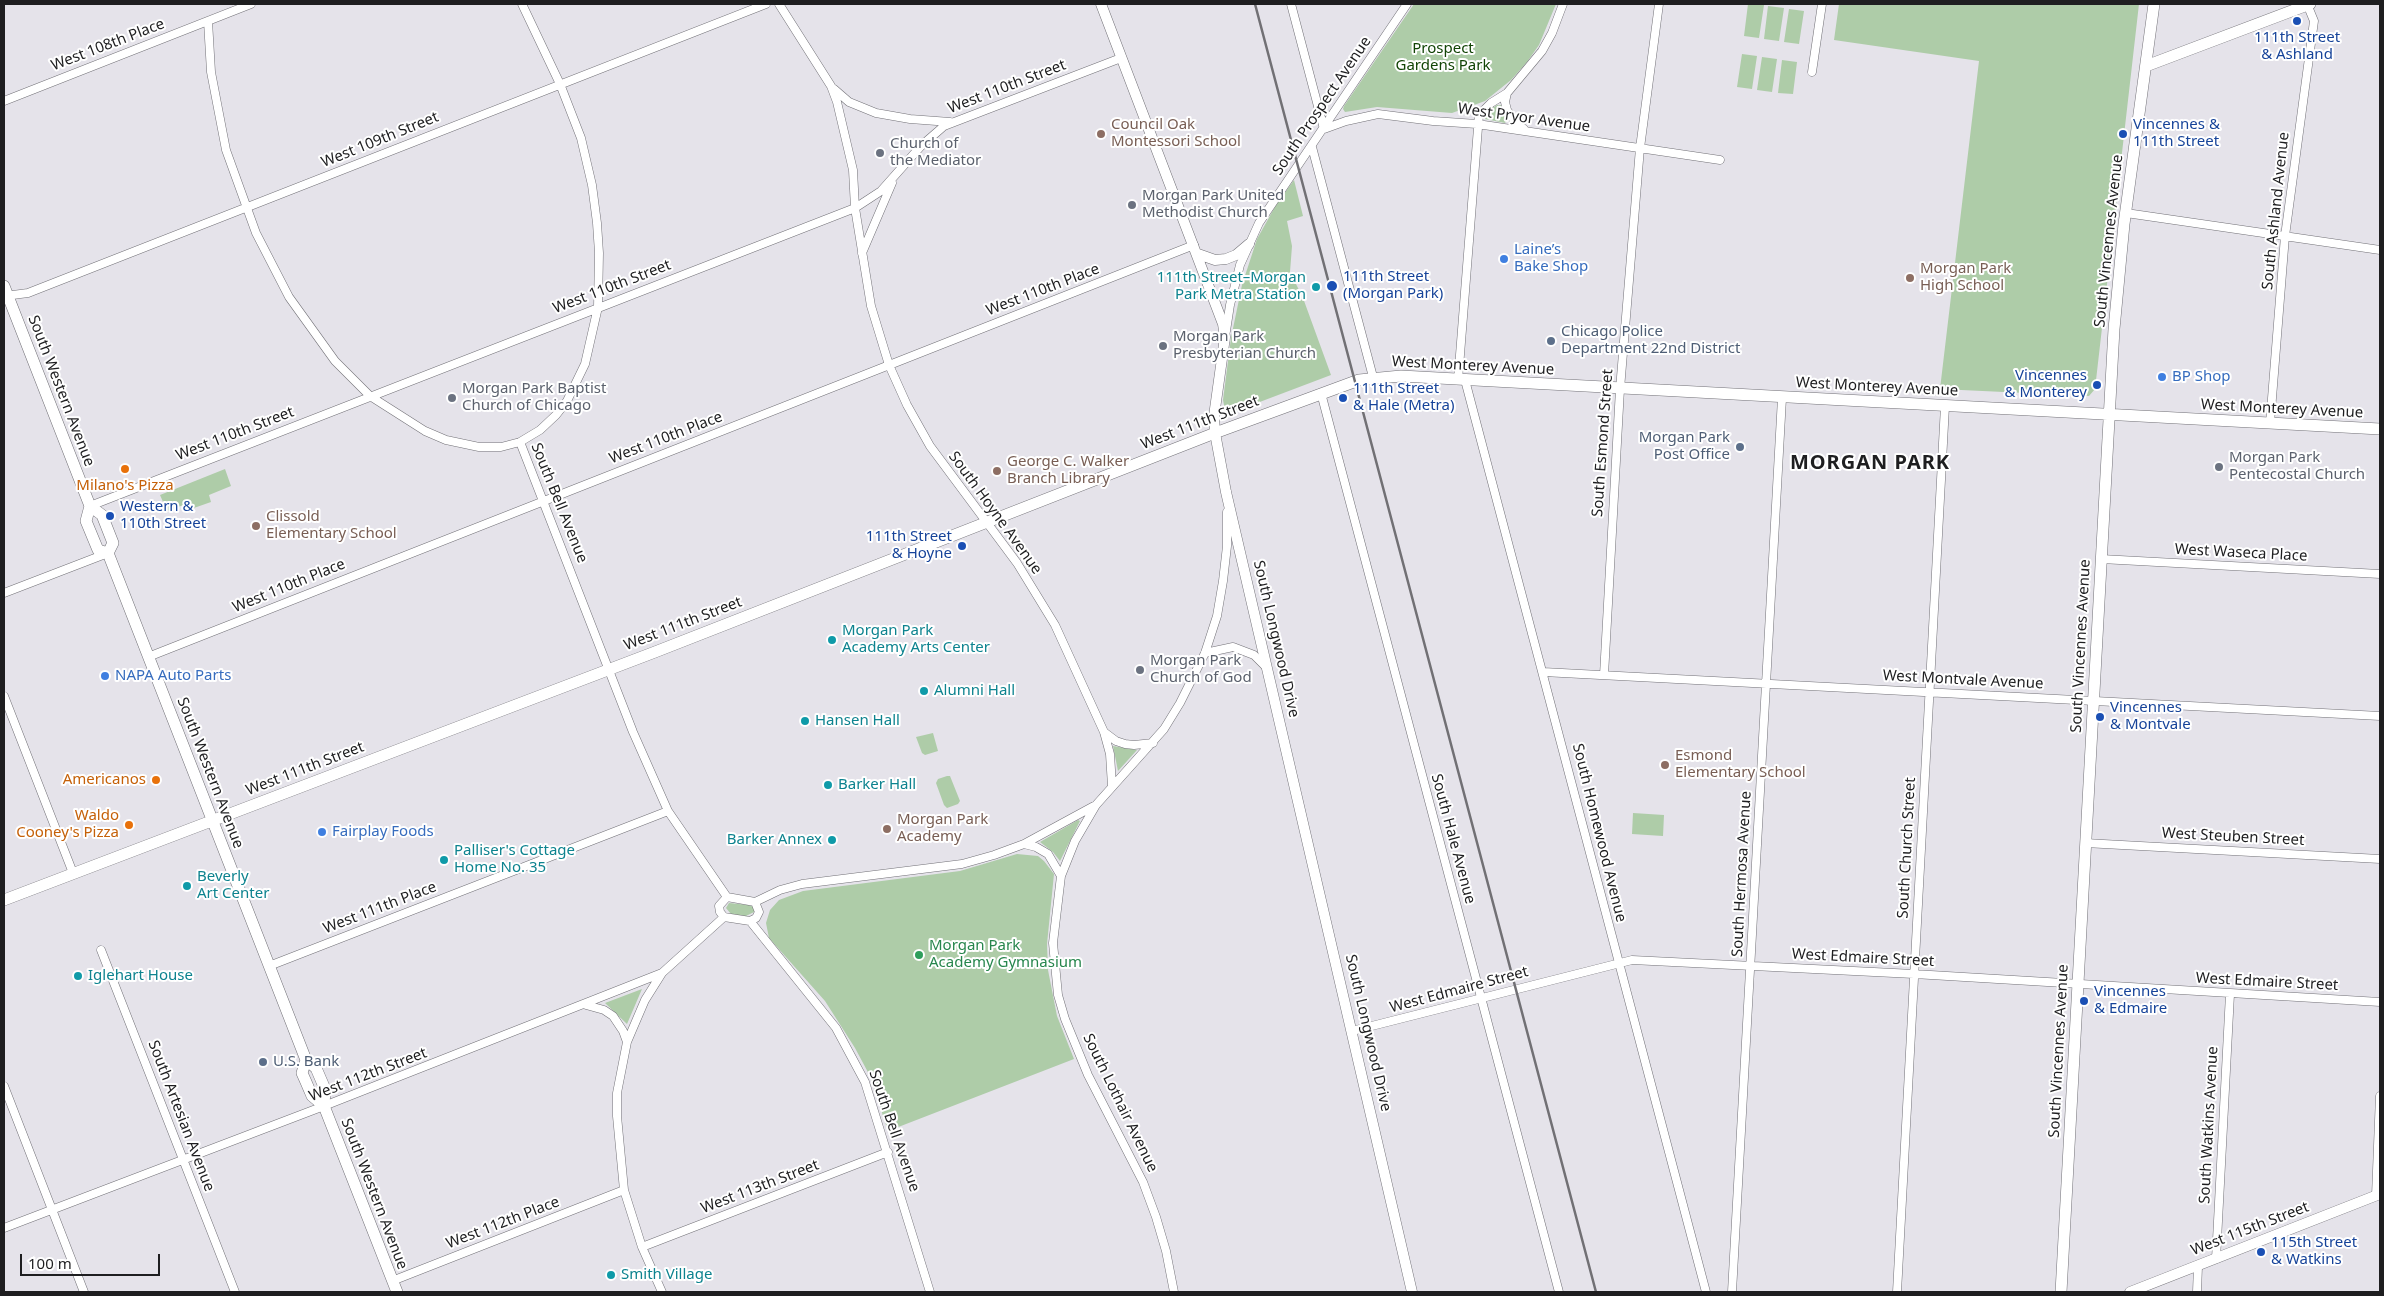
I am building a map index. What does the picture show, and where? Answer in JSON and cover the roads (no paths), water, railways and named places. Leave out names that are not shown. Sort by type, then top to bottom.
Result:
[{"type":"main road","name":"South Vincennes Avenue","points":[[2060,1292],[2114,329],[2126,213],[2154,4]]},
{"type":"main road","points":[[2146,66],[2308,4]]},
{"type":"main road","name":"South Western Avenue","points":[[5,293],[90,506],[102,515],[113,543],[108,553],[306,1060],[316,1068],[325,1089],[324,1106],[396,1292]]},
{"type":"main road","name":"West Monterey Avenue","points":[[1373,377],[1401,376],[2380,429]]},
{"type":"main road","name":"West 111th Street","points":[[4,900],[610,669],[1215,433],[1354,381],[1373,377]]},
{"type":"main road","name":"South Western Avenue","points":[[90,506],[86,521],[98,550],[108,553]]},
{"type":"street","name":"West 108th Place","points":[[4,101],[251,4]]},
{"type":"street","name":"South Bell Avenue","points":[[522,4],[560,84],[580,138],[592,185],[599,253],[598,307],[585,364],[567,401],[556,416],[540,430],[520,442],[633,732],[668,811],[727,898]]},
{"type":"street","name":"West 109th Street","points":[[5,293],[28,293],[766,4]]},
{"type":"street","name":"South Hoyne Avenue","points":[[779,4],[830,86],[839,109],[853,170],[855,208],[871,306],[889,365],[920,430],[1017,563],[1055,625],[1104,732],[1110,754],[1112,786]]},
{"type":"street","name":"South Longwood Drive","points":[[1101,4],[1219,309],[1225,337],[1214,416],[1215,433],[1226,492],[1412,1292]]},
{"type":"street","points":[[1291,4],[1324,130]]},
{"type":"street","name":"South Prospect Avenue","points":[[1225,337],[1230,305],[1249,244],[1276,197],[1324,130],[1407,4]]},
{"type":"street","points":[[1477,124],[1479,115],[1485,108],[1507,93],[1542,51],[1552,33],[1563,4]]},
{"type":"street","name":"South Esmond Street","points":[[1604,675],[1620,389],[1640,148],[1659,4]]},
{"type":"street","points":[[1812,72],[1822,4]]},
{"type":"street","name":"South Ashland Avenue","points":[[2270,423],[2285,236],[2314,22],[2308,4]]},
{"type":"street","points":[[208,21],[211,72],[226,150],[246,208],[289,297],[336,360],[370,396],[425,431],[446,440],[479,447],[500,446],[520,442]]},
{"type":"street","name":"West 110th Street","points":[[90,506],[855,208],[871,199],[896,177],[934,133],[954,122],[1121,58]]},
{"type":"street","points":[[830,86],[849,102],[876,113],[927,121],[954,122]]},
{"type":"street","points":[[1507,93],[1505,102],[1510,117],[1520,127],[1531,132]]},
{"type":"street","name":"West Pryor Avenue","points":[[1324,130],[1346,121],[1378,114],[1477,124],[1720,160]]},
{"type":"street","name":"South Homewood Avenue","points":[[1477,124],[1461,380],[1543,672],[1706,1292]]},
{"type":"street","points":[[1312,147],[1373,377]]},
{"type":"street","points":[[862,253],[896,177]]},
{"type":"street","points":[[2126,213],[2380,250]]},
{"type":"street","points":[[1196,250],[1215,260],[1226,259],[1236,255],[1249,244]]},
{"type":"street","name":"West 110th Place","points":[[148,657],[889,365],[1196,250]]},
{"type":"street","name":"South Hale Avenue","points":[[1321,393],[1559,1292]]},
{"type":"street","name":"South Hermosa Avenue","points":[[1732,1292],[1782,398]]},
{"type":"street","name":"South Church Street","points":[[1897,1292],[1945,406]]},
{"type":"street","name":"South Lothair Avenue","points":[[1174,1292],[1166,1251],[1143,1182],[1088,1075],[1058,995],[1053,943],[1061,876],[1075,841],[1096,805],[1153,743],[1180,703],[1204,653],[1217,616],[1223,580],[1227,546],[1226,492]]},
{"type":"street","points":[[4,593],[108,553]]},
{"type":"street","name":"West Waseca Place","points":[[2100,559],[2380,574]]},
{"type":"street","points":[[1204,653],[1233,646],[1254,655],[1267,668]]},
{"type":"street","name":"West Montvale Avenue","points":[[1543,672],[1766,682],[2380,716]]},
{"type":"street","points":[[4,696],[73,873]]},
{"type":"street","points":[[1104,732],[1116,741],[1125,744],[1134,746],[1153,743]]},
{"type":"street","points":[[755,902],[759,912],[756,918],[750,921],[724,917],[720,912],[719,906],[727,898],[755,902],[780,890],[802,884],[962,864],[1024,844],[1096,805]]},
{"type":"street","name":"West 111th Place","points":[[269,966],[668,811]]},
{"type":"street","name":"West Steuben Street","points":[[2085,843],[2380,859]]},
{"type":"street","points":[[1024,844],[1036,847],[1048,854],[1061,876]]},
{"type":"street","name":"West 112th Street","points":[[4,1228],[662,974],[724,917]]},
{"type":"street","name":"South Bell Avenue","points":[[750,921],[836,1028],[865,1082],[930,1292]]},
{"type":"street","name":"South Artesian Avenue","points":[[101,950],[236,1292]]},
{"type":"street","name":"West Edmaire Street","points":[[1352,1032],[1632,960],[1914,974],[2380,1002]]},
{"type":"street","points":[[662,974],[645,1000],[627,1042],[620,1073],[616,1116],[624,1190],[642,1247],[662,1292]]},
{"type":"street","name":"South Watkins Avenue","points":[[2216,1258],[2230,994]]},
{"type":"street","points":[[584,1005],[604,1010],[613,1016],[623,1031],[627,1042]]},
{"type":"street","points":[[4,1086],[84,1292]]},
{"type":"street","points":[[2378,1195],[2380,1096]]},
{"type":"street","name":"West 113th Street","points":[[642,1247],[888,1152]]},
{"type":"street","name":"West 112th Place","points":[[392,1281],[624,1190]]},
{"type":"street","name":"West 115th Street","points":[[2130,1292],[2378,1195]]},
{"type":"street","points":[[2197,1292],[2198,1266]]},
{"type":"railway","points":[[1255,4],[1596,1292]]},
{"type":"place","name":"111th Street & Ashland","points":[[2297,21]]},
{"type":"place","name":"Council Oak Montessori School","points":[[1101,134]]},
{"type":"place","name":"Vincennes & 111th Street","points":[[2123,134]]},
{"type":"place","name":"Church of the Mediator","points":[[880,153]]},
{"type":"place","name":"Morgan Park United Methodist Church","points":[[1132,205]]},
{"type":"place","name":"Laine’s Bake Shop","points":[[1504,259]]},
{"type":"place","name":"Morgan Park High School","points":[[1910,278]]},
{"type":"place","name":"111th Street (Morgan Park)","points":[[1332,286]]},
{"type":"place","name":"111th Street–Morgan Park Metra Station","points":[[1316,287]]},
{"type":"place","name":"Chicago Police Department 22nd District","points":[[1551,341]]},
{"type":"place","name":"Morgan Park Presbyterian Church","points":[[1163,346]]},
{"type":"place","name":"BP Shop","points":[[2162,377]]},
{"type":"place","name":"Vincennes & Monterey","points":[[2097,385]]},
{"type":"place","name":"Morgan Park Baptist Church of Chicago","points":[[452,398]]},
{"type":"place","name":"111th Street & Hale (Metra)","points":[[1343,398]]},
{"type":"place","name":"Morgan Park Post Office","points":[[1740,447]]},
{"type":"place","name":"Morgan Park Pentecostal Church","points":[[2219,467]]},
{"type":"place","name":"Milano's Pizza","points":[[125,469]]},
{"type":"place","name":"George C. Walker Branch Library","points":[[997,471]]},
{"type":"place","name":"Western & 110th Street","points":[[110,516]]},
{"type":"place","name":"Clissold Elementary School","points":[[256,526]]},
{"type":"place","name":"111th Street & Hoyne","points":[[962,546]]},
{"type":"place","name":"Morgan Park Academy Arts Center","points":[[832,640]]},
{"type":"place","name":"Morgan Park Church of God","points":[[1140,670]]},
{"type":"place","name":"NAPA Auto Parts","points":[[105,676]]},
{"type":"place","name":"Alumni Hall","points":[[924,691]]},
{"type":"place","name":"Vincennes & Montvale","points":[[2100,717]]},
{"type":"place","name":"Hansen Hall","points":[[805,721]]},
{"type":"place","name":"Esmond Elementary School","points":[[1665,765]]},
{"type":"place","name":"Americanos","points":[[156,780]]},
{"type":"place","name":"Barker Hall","points":[[828,785]]},
{"type":"place","name":"Waldo Cooney's Pizza","points":[[129,825]]},
{"type":"place","name":"Morgan Park Academy","points":[[887,829]]},
{"type":"place","name":"Fairplay Foods","points":[[322,832]]},
{"type":"place","name":"Barker Annex","points":[[832,840]]},
{"type":"place","name":"Palliser's Cottage Home No. 35","points":[[444,860]]},
{"type":"place","name":"Beverly Art Center","points":[[187,886]]},
{"type":"place","name":"Morgan Park Academy Gymnasium","points":[[919,955]]},
{"type":"place","name":"Iglehart House","points":[[78,976]]},
{"type":"place","name":"Vincennes & Edmaire","points":[[2084,1001]]},
{"type":"place","name":"U.S. Bank","points":[[263,1062]]},
{"type":"place","name":"115th Street & Watkins","points":[[2261,1252]]},
{"type":"place","name":"Smith Village","points":[[611,1275]]},
{"type":"district","name":"MORGAN PARK","points":[[1870,463]]},
{"type":"park label","name":"Prospect Gardens Park","points":[[1443,58]]}]
